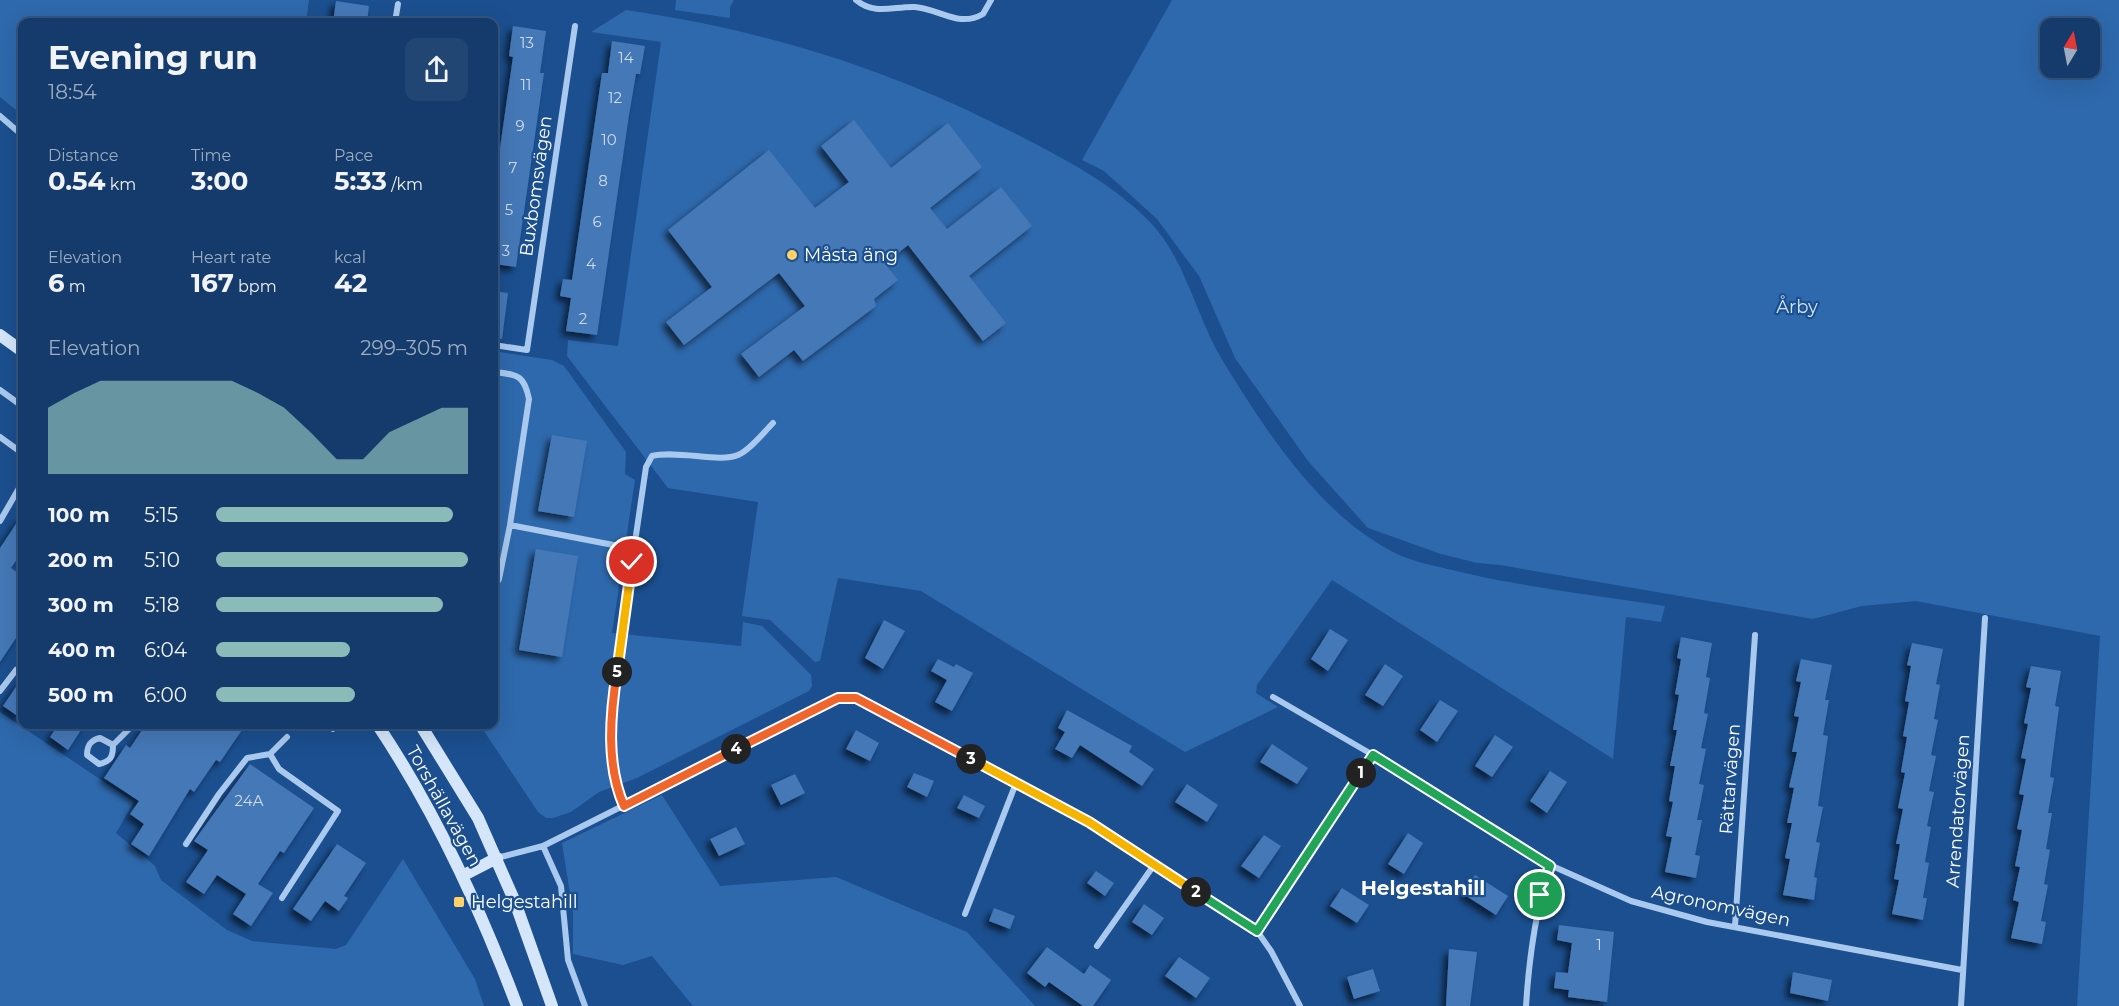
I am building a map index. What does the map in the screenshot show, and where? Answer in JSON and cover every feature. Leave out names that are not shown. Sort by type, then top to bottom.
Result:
[{"type":"main road","points":[[0,335],[18,348]]},
{"type":"main road","name":"Torshällavägen","points":[[379,729],[409,772],[462,876],[487,927],[517,1006]]},
{"type":"main road","name":"Torshällavägen","points":[[423,729],[478,818],[496,858],[552,1006]]},
{"type":"main road","points":[[462,876],[496,858]]},
{"type":"street","points":[[856,0],[873,9],[913,7],[963,20],[983,14],[991,0]]},
{"type":"street","points":[[396,18],[398,4]]},
{"type":"street","name":"Buxbomsvägen","points":[[498,346],[527,350],[575,26]]},
{"type":"street","points":[[0,116],[18,132]]},
{"type":"street","points":[[498,373],[516,375],[526,383],[529,399],[510,525],[498,582]]},
{"type":"street","points":[[0,390],[18,403]]},
{"type":"street","points":[[624,806],[615,787],[612,766],[613,697],[646,467],[652,456],[669,452],[727,458],[739,455],[773,423]]},
{"type":"street","points":[[0,436],[18,450]]},
{"type":"street","points":[[0,521],[18,490]]},
{"type":"street","points":[[510,525],[634,549]]},
{"type":"street","name":"Arrendatorvägen","points":[[1961,1006],[1986,618]]},
{"type":"street","name":"Rättarvägen","points":[[1735,926],[1755,635]]},
{"type":"street","points":[[0,692],[18,669]]},
{"type":"street","name":"Agronomvägen","points":[[1273,697],[1373,755],[1550,866],[1631,901],[1670,913],[1962,970]]},
{"type":"street","points":[[496,858],[543,846],[838,698],[856,698],[1089,822],[1257,931],[1271,951],[1300,1006]]},
{"type":"street","points":[[113,745],[100,738],[93,740],[87,749],[87,755],[99,764],[108,762],[112,756],[113,745],[129,729]]},
{"type":"street","points":[[186,844],[219,794],[248,758],[270,754],[286,736]]},
{"type":"street","points":[[270,754],[279,769],[338,811],[282,898]]},
{"type":"street","points":[[1257,931],[1373,755]]},
{"type":"street","points":[[964,914],[1016,783]]},
{"type":"street","points":[[543,846],[561,886],[568,960],[585,1006]]},
{"type":"street","points":[[1097,946],[1154,865]]},
{"type":"street","points":[[1526,1006],[1528,970],[1538,904],[1550,866]]},
{"type":"green space","points":[[0,0],[309,0],[307,18],[18,18],[18,112],[0,97]]},
{"type":"green space","points":[[676,0],[734,0],[730,7],[730,18],[675,10]]},
{"type":"green space","name":"Årby","points":[[1172,0],[2119,0],[2119,1006],[2077,1006],[2100,636],[1916,601],[1862,606],[1813,619],[1500,565],[1477,563],[1441,554],[1368,528],[1308,461],[1235,358],[1199,276],[1157,219],[1104,171],[1082,160]]},
{"type":"green space","points":[[626,10],[730,29],[779,41],[875,72],[923,91],[1018,135],[1104,184],[1136,208],[1163,237],[1182,272],[1214,346],[1258,416],[1296,468],[1340,514],[1364,534],[1391,551],[1421,562],[1478,576],[1665,606],[1661,622],[1626,617],[1613,759],[1332,580],[1257,685],[1256,693],[1278,707],[1185,752],[921,591],[838,578],[820,661],[815,662],[770,620],[742,616],[758,502],[668,488],[567,356],[568,340],[618,346],[661,42],[591,32]]},
{"type":"green space","points":[[498,352],[552,360],[564,366],[626,452],[625,474],[635,480],[612,633],[741,646],[743,622],[762,626],[811,675],[812,686],[809,691],[637,778],[599,792],[571,812],[546,818],[538,812],[483,729],[498,729]]},
{"type":"green space","points":[[0,712],[18,724],[18,729],[25,729],[134,802],[116,833],[155,866],[161,880],[227,930],[252,941],[336,949],[346,945],[403,859],[475,979],[484,1006],[0,1006]]},
{"type":"green space","points":[[662,795],[720,886],[836,877],[967,932],[1035,1006],[693,1006],[652,956],[623,965],[573,954],[573,913],[562,843]]},
{"type":"building","points":[[336,1],[369,6],[368,18],[334,18]]},
{"type":"building","points":[[513,26],[546,31],[540,73],[544,73],[516,267],[498,265],[498,162],[513,57],[509,56]]},
{"type":"building","points":[[612,41],[645,46],[640,74],[636,74],[629,115],[597,335],[566,331],[571,298],[560,296],[563,279],[572,280],[602,73],[608,73]]},
{"type":"building","name":"Måsta äng","points":[[854,120],[891,168],[948,123],[982,167],[930,208],[947,229],[1001,187],[1032,226],[969,276],[1006,323],[983,341],[908,245],[885,264],[898,280],[874,299],[876,306],[803,361],[794,350],[759,377],[741,354],[805,306],[779,273],[684,345],[666,322],[712,287],[668,230],[769,150],[815,208],[849,182],[821,146]]},
{"type":"building","points":[[498,292],[508,293],[502,339],[498,338]]},
{"type":"building","points":[[552,435],[587,441],[574,517],[538,511]]},
{"type":"building","points":[[18,521],[18,558],[11,568],[18,573],[18,635],[0,662],[0,548]]},
{"type":"building","points":[[536,549],[578,556],[562,657],[519,650]]},
{"type":"building","points":[[884,620],[905,631],[883,669],[865,658]]},
{"type":"building","points":[[1330,629],[1348,640],[1328,671],[1311,659]]},
{"type":"building","points":[[1681,637],[1712,643],[1706,677],[1710,678],[1704,713],[1708,714],[1701,748],[1706,749],[1699,784],[1704,785],[1697,820],[1702,820],[1695,855],[1700,856],[1696,878],[1665,872],[1672,837],[1666,836],[1673,802],[1669,801],[1675,766],[1670,766],[1677,730],[1673,730],[1679,695],[1675,694],[1681,659],[1677,658]]},
{"type":"building","points":[[1912,643],[1943,649],[1936,684],[1940,685],[1934,719],[1938,720],[1931,755],[1936,756],[1929,791],[1934,792],[1927,826],[1931,827],[1925,862],[1929,863],[1923,898],[1927,898],[1923,920],[1892,914],[1899,880],[1894,879],[1900,844],[1896,844],[1903,809],[1898,808],[1905,773],[1901,772],[1907,737],[1903,736],[1909,702],[1905,701],[1911,666],[1907,665]]},
{"type":"building","points":[[938,659],[954,667],[956,664],[973,673],[952,711],[935,702],[947,680],[931,671]]},
{"type":"building","points":[[1801,659],[1832,665],[1825,700],[1829,700],[1823,735],[1828,736],[1818,806],[1823,807],[1816,842],[1820,843],[1814,877],[1817,878],[1814,900],[1783,895],[1790,859],[1785,858],[1792,823],[1787,823],[1794,788],[1789,787],[1797,752],[1792,752],[1799,717],[1794,716],[1801,682],[1796,681]]},
{"type":"building","points":[[1385,664],[1403,676],[1383,706],[1365,695]]},
{"type":"building","points":[[2031,666],[2061,671],[2055,706],[2059,707],[2050,777],[2054,778],[2048,813],[2052,813],[2046,849],[2050,850],[2044,884],[2048,885],[2041,921],[2046,922],[2042,944],[2011,938],[2019,902],[2013,900],[2020,867],[2015,866],[2022,830],[2017,829],[2024,795],[2019,794],[2026,759],[2021,758],[2028,724],[2024,723],[2031,688],[2026,687]]},
{"type":"building","points":[[18,684],[18,716],[3,706]]},
{"type":"building","points":[[1440,700],[1458,711],[1437,742],[1420,730]]},
{"type":"building","points":[[1067,710],[1132,746],[1129,752],[1154,769],[1142,786],[1080,745],[1072,758],[1055,749],[1065,732],[1058,728]]},
{"type":"building","points":[[56,729],[82,729],[68,750],[50,737]]},
{"type":"building","points":[[143,729],[242,730],[220,762],[216,760],[194,792],[190,789],[149,856],[131,844],[144,824],[130,814],[139,801],[104,778],[126,745],[130,748]]},
{"type":"building","points":[[856,730],[879,743],[870,761],[846,749]]},
{"type":"building","points":[[1495,735],[1513,747],[1492,777],[1475,766]]},
{"type":"building","points":[[1272,744],[1308,768],[1297,784],[1260,762]]},
{"type":"building","points":[[250,764],[314,808],[284,853],[280,851],[258,884],[273,893],[251,926],[233,914],[246,894],[217,875],[204,894],[186,882],[208,850],[194,841]]},
{"type":"building","points":[[1550,771],[1567,782],[1547,813],[1530,801]]},
{"type":"building","points":[[914,773],[934,781],[927,797],[907,787]]},
{"type":"building","points":[[795,774],[805,793],[781,805],[771,785]]},
{"type":"building","points":[[1187,784],[1218,805],[1207,822],[1175,802]]},
{"type":"building","points":[[964,795],[985,806],[979,818],[957,808]]},
{"type":"building","points":[[736,827],[745,844],[719,856],[710,839]]},
{"type":"building","points":[[1408,833],[1423,843],[1404,874],[1388,864]]},
{"type":"building","points":[[1264,835],[1281,846],[1259,878],[1241,866]]},
{"type":"building","points":[[337,844],[366,863],[344,896],[348,898],[339,911],[325,901],[311,921],[293,909]]},
{"type":"building","points":[[1096,871],[1114,883],[1105,896],[1087,883]]},
{"type":"building","points":[[1475,875],[1508,896],[1496,915],[1463,894]]},
{"type":"building","points":[[1342,888],[1369,905],[1357,923],[1330,906]]},
{"type":"building","points":[[1144,904],[1164,918],[1152,935],[1132,922]]},
{"type":"building","points":[[994,908],[1015,916],[1010,929],[989,921]]},
{"type":"building","points":[[1559,925],[1614,932],[1607,1002],[1568,997],[1569,990],[1554,988],[1556,972],[1568,973],[1572,943],[1557,940]]},
{"type":"building","points":[[1047,947],[1084,974],[1090,965],[1111,980],[1093,1006],[1083,1006],[1049,982],[1045,987],[1027,973]]},
{"type":"building","points":[[1449,949],[1477,952],[1470,1006],[1446,1006]]},
{"type":"building","points":[[1179,957],[1210,978],[1196,998],[1165,976]]},
{"type":"building","points":[[1373,969],[1380,991],[1354,999],[1347,977]]},
{"type":"building","points":[[1793,972],[1832,980],[1828,1001],[1790,993]]},
{"type":"place","name":"Måsta äng","points":[[792,255]]},
{"type":"place","name":"Helgestahill","points":[[459,902]]},
{"type":"district","name":"Helgestahill","points":[[1423,888]]},
{"type":"route","points":[[632,562],[613,697],[612,766],[615,787],[624,806],[838,698],[856,698],[1089,822],[1257,931],[1373,755],[1550,866],[1540,895]]}]
